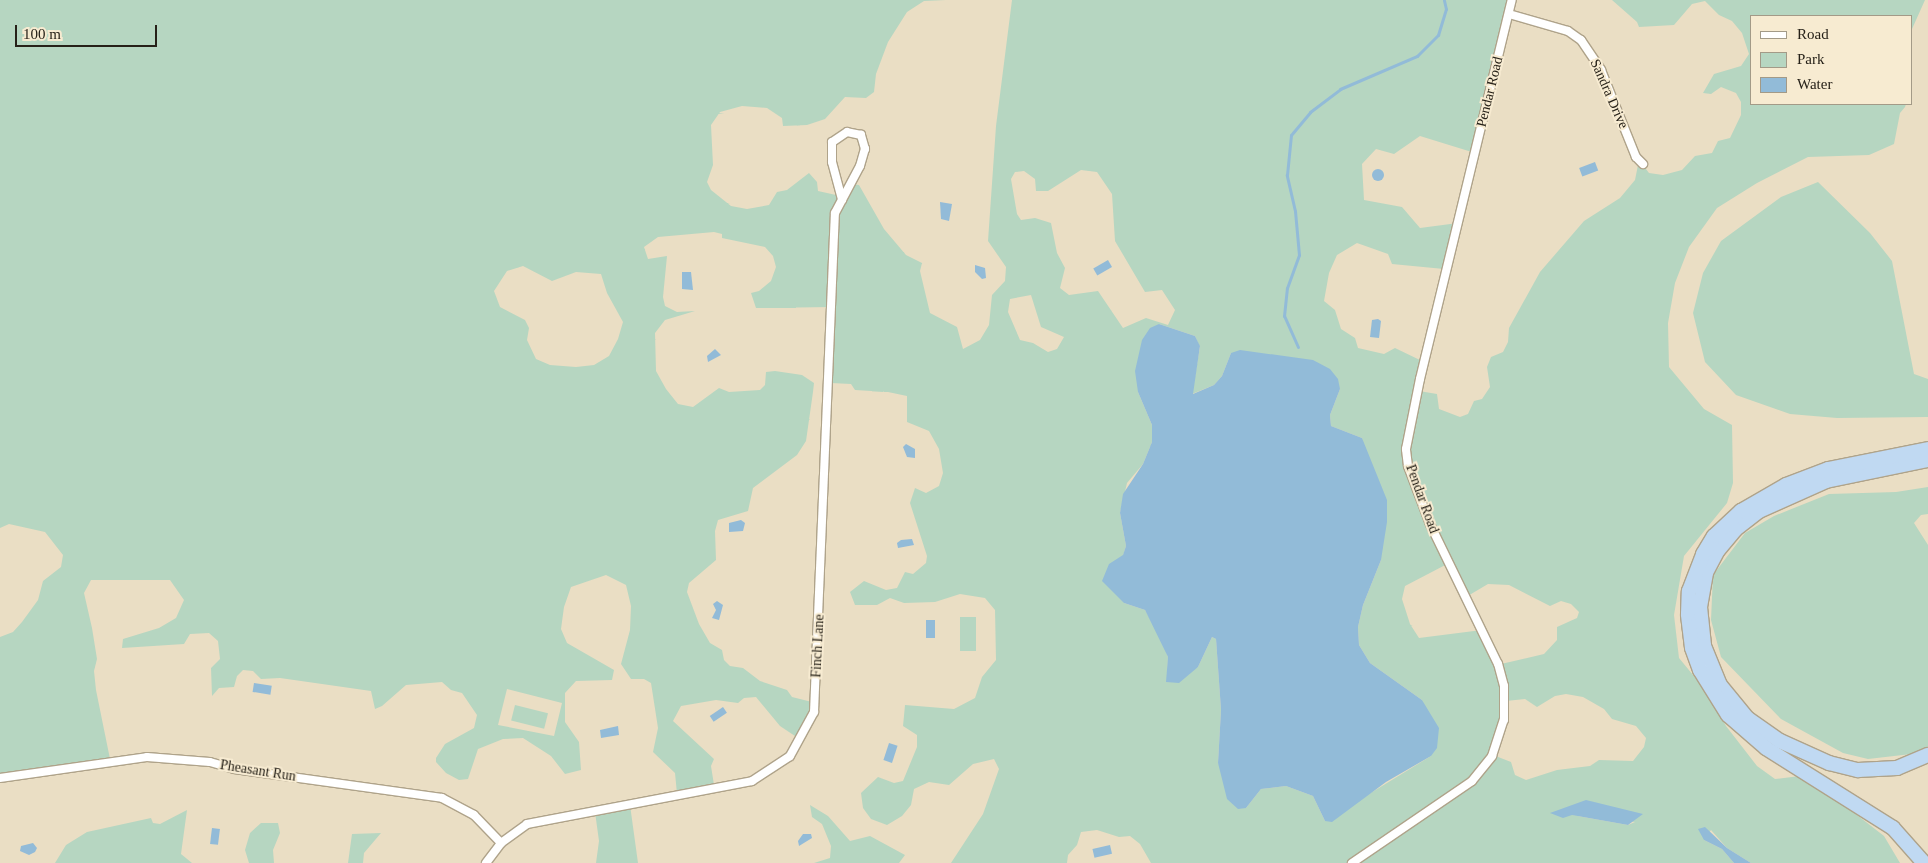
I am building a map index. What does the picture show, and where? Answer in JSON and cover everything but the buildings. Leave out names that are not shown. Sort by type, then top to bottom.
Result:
[{"type":"highway","points":[[1924,863],[1893,828],[1766,748],[1734,721],[1719,704],[1700,670],[1692,648],[1688,614],[1689,591],[1702,554],[1714,536],[1741,511],[1786,484],[1828,469],[1928,449]]},
{"type":"highway","points":[[1928,460],[1826,481],[1759,511],[1735,530],[1718,550],[1706,573],[1700,607],[1704,646],[1720,685],[1747,718],[1780,741],[1829,763],[1858,770],[1897,768],[1928,755]]},
{"type":"street","name":"Pendar Road","points":[[1352,863],[1472,781],[1492,756],[1504,720],[1504,686],[1498,664],[1430,524],[1408,466],[1406,449],[1420,379],[1512,0]]},
{"type":"street","name":"Sandra Drive","points":[[1509,14],[1568,31],[1581,40],[1601,70],[1636,157],[1643,164]]},
{"type":"street","name":"Finch Lane","points":[[486,863],[501,843],[527,824],[752,781],[790,756],[814,712],[835,213],[842,200],[865,148],[861,135],[847,132],[832,142],[832,162],[842,200]]},
{"type":"street","name":"Pheasant Run","points":[[0,778],[147,757],[210,762],[234,769],[442,798],[474,815],[501,843]]},
{"type":"green space","points":[[0,0],[946,0],[924,1],[907,12],[888,42],[876,74],[874,92],[866,98],[845,97],[825,119],[807,125],[783,126],[782,118],[767,108],[742,106],[720,112],[711,125],[713,165],[707,182],[711,190],[731,206],[747,209],[769,205],[777,192],[787,190],[809,173],[817,182],[818,191],[836,195],[852,184],[859,185],[884,229],[906,255],[922,263],[920,271],[930,313],[957,327],[963,349],[980,340],[989,325],[992,295],[1005,281],[1006,267],[988,241],[996,126],[1012,0],[1512,0],[1475,153],[1420,136],[1394,154],[1376,149],[1362,164],[1364,200],[1402,207],[1420,228],[1458,223],[1444,269],[1392,264],[1388,254],[1357,243],[1337,255],[1329,273],[1324,301],[1335,310],[1341,329],[1355,338],[1358,348],[1384,354],[1395,348],[1424,362],[1419,391],[1437,394],[1439,409],[1460,417],[1468,414],[1474,401],[1482,399],[1490,387],[1487,367],[1491,357],[1503,352],[1508,342],[1509,328],[1540,272],[1584,221],[1620,198],[1635,180],[1639,160],[1649,173],[1663,175],[1682,170],[1695,156],[1712,153],[1718,141],[1730,138],[1741,115],[1741,102],[1736,93],[1721,87],[1711,94],[1703,93],[1714,74],[1741,66],[1749,54],[1742,33],[1732,21],[1719,15],[1705,1],[1692,4],[1674,25],[1639,27],[1637,22],[1612,0],[1925,0],[1913,27],[1913,15],[1750,15],[1750,105],[1906,105],[1900,113],[1894,144],[1869,155],[1808,157],[1757,183],[1717,208],[1689,247],[1675,283],[1668,323],[1669,367],[1704,409],[1732,425],[1733,483],[1727,503],[1684,556],[1674,615],[1679,658],[1707,692],[1726,726],[1757,766],[1775,779],[1800,776],[1835,798],[1884,836],[1900,863],[1751,863],[1727,848],[1711,830],[1704,840],[1722,849],[1734,863],[1151,863],[1140,844],[1130,836],[1119,837],[1097,830],[1081,832],[1077,845],[1068,855],[1067,863],[951,863],[983,814],[999,769],[994,759],[973,764],[949,785],[929,782],[914,789],[911,805],[902,816],[887,825],[871,819],[863,808],[861,793],[878,777],[894,783],[903,781],[917,747],[917,735],[903,726],[905,705],[954,709],[975,698],[982,677],[996,660],[995,610],[985,598],[960,594],[935,602],[904,603],[890,598],[877,605],[855,605],[850,592],[864,581],[886,590],[897,588],[905,572],[913,574],[926,563],[927,556],[910,503],[915,488],[926,493],[939,486],[943,473],[939,449],[929,431],[907,422],[907,396],[888,392],[855,390],[851,384],[831,383],[832,307],[756,308],[751,293],[759,291],[771,281],[776,267],[773,256],[765,247],[722,238],[722,234],[714,232],[658,237],[644,247],[648,259],[667,256],[663,297],[665,306],[677,312],[695,311],[665,320],[655,333],[656,371],[666,389],[678,404],[693,407],[719,388],[729,392],[760,390],[765,385],[766,372],[775,371],[802,375],[814,383],[806,441],[797,455],[753,488],[748,511],[718,520],[715,531],[716,560],[689,583],[687,592],[699,624],[710,643],[722,650],[724,660],[730,666],[743,668],[760,681],[787,690],[792,697],[812,702],[798,738],[780,726],[756,697],[744,698],[738,703],[716,700],[681,706],[673,721],[714,759],[711,766],[714,785],[677,794],[675,773],[653,752],[658,728],[651,683],[644,679],[631,679],[621,664],[630,630],[631,606],[626,585],[606,575],[571,587],[564,607],[561,629],[567,643],[614,670],[612,680],[576,681],[565,693],[565,722],[579,742],[581,770],[565,774],[551,756],[523,738],[503,739],[478,749],[468,779],[459,780],[446,773],[436,762],[436,758],[445,744],[474,728],[477,715],[462,693],[451,690],[442,682],[406,685],[382,706],[375,709],[371,691],[280,678],[261,679],[253,671],[243,670],[237,676],[234,687],[219,688],[212,696],[211,668],[220,659],[218,641],[209,633],[190,634],[184,644],[122,648],[123,639],[159,628],[176,618],[184,600],[170,580],[91,580],[84,593],[97,659],[94,671],[96,690],[110,759],[0,780],[0,637],[13,632],[22,622],[38,600],[43,581],[61,567],[63,555],[45,532],[9,524],[0,528]],"holes":[[[1081,170],[1097,172],[1112,194],[1115,241],[1145,292],[1162,290],[1175,310],[1168,325],[1146,318],[1123,328],[1098,291],[1069,295],[1060,288],[1065,268],[1057,253],[1051,223],[1035,218],[1021,220],[1017,214],[1011,179],[1015,172],[1024,171],[1035,179],[1036,191],[1048,191]],[[523,266],[552,281],[576,272],[601,274],[607,293],[623,322],[618,339],[609,356],[594,365],[576,367],[550,365],[536,359],[527,340],[529,328],[525,320],[500,307],[494,291],[507,271]],[[1031,295],[1041,327],[1064,337],[1057,349],[1048,352],[1033,343],[1020,340],[1008,312],[1010,299]],[[1159,324],[1195,336],[1200,347],[1192,394],[1214,385],[1222,376],[1231,353],[1340,389],[1330,415],[1331,426],[1362,438],[1381,560],[1363,605],[1358,627],[1359,645],[1370,663],[1422,700],[1431,756],[1325,821],[1313,796],[1286,786],[1261,789],[1246,808],[1218,763],[1221,710],[1216,639],[1212,637],[1198,667],[1167,682],[1168,657],[1163,643],[1145,610],[1124,603],[1118,559],[1123,556],[1126,546],[1120,513],[1127,483],[1143,464],[1152,442],[1152,425],[1138,392]],[[1451,562],[1466,597],[1488,584],[1509,585],[1550,606],[1561,601],[1571,604],[1579,612],[1577,618],[1557,627],[1557,640],[1544,654],[1501,664],[1482,630],[1419,638],[1410,624],[1402,599],[1405,586]],[[507,689],[562,703],[554,736],[498,725]],[[1566,694],[1583,697],[1604,709],[1612,719],[1636,726],[1646,738],[1644,747],[1633,761],[1599,760],[1590,766],[1557,770],[1526,780],[1515,775],[1511,762],[1493,755],[1506,701],[1525,699],[1537,707],[1555,696]],[[1572,815],[1635,822],[1628,825]]]},
{"type":"green space","points":[[1818,182],[1870,233],[1892,261],[1914,374],[1928,379],[1928,417],[1837,418],[1790,414],[1736,395],[1705,362],[1693,313],[1703,273],[1721,241],[1781,197]]},
{"type":"green space","points":[[1928,487],[1928,514],[1921,515],[1914,523],[1928,545],[1928,746],[1920,753],[1868,759],[1843,753],[1781,719],[1721,657],[1711,620],[1713,575],[1745,533],[1774,516],[1829,494],[1896,492]]},
{"type":"green space","points":[[960,617],[976,617],[976,651],[960,651]]},
{"type":"green space","points":[[515,705],[548,713],[544,729],[511,721]]},
{"type":"green space","points":[[630,805],[638,863],[596,863],[599,841],[595,812]]},
{"type":"green space","points":[[810,805],[828,816],[850,841],[870,836],[905,855],[899,863],[814,863],[830,858],[831,846],[822,824],[812,817]]},
{"type":"green space","points":[[187,810],[181,854],[192,863],[55,863],[66,845],[87,832],[151,818],[153,823],[160,824]]},
{"type":"green space","points":[[261,823],[278,823],[280,833],[273,850],[274,863],[249,863],[245,850],[250,833]]},
{"type":"green space","points":[[381,833],[364,853],[363,863],[348,863],[352,834]]},
{"type":"water","points":[[1595,162],[1598,170],[1582,176],[1579,168]]},
{"type":"water","points":[[1378,169],[1384,175],[1378,181],[1372,175]]},
{"type":"water","points":[[940,202],[952,204],[949,221],[941,219]]},
{"type":"water","points":[[1108,260],[1112,267],[1097,275],[1093,268]]},
{"type":"water","points":[[975,265],[985,268],[986,278],[982,279],[975,272]]},
{"type":"water","points":[[682,272],[691,272],[693,290],[682,289]]},
{"type":"water","points":[[1378,319],[1381,321],[1379,338],[1370,337],[1372,320]]},
{"type":"water","points":[[1159,324],[1195,336],[1200,346],[1193,394],[1214,385],[1222,376],[1231,353],[1240,350],[1313,360],[1330,369],[1338,379],[1340,389],[1330,415],[1331,426],[1362,438],[1387,500],[1387,522],[1381,560],[1363,605],[1358,627],[1359,645],[1370,663],[1422,700],[1439,728],[1437,748],[1431,756],[1386,782],[1332,822],[1325,821],[1313,796],[1286,786],[1261,789],[1246,808],[1238,809],[1227,799],[1218,763],[1221,710],[1216,639],[1212,637],[1198,667],[1179,683],[1166,682],[1168,657],[1145,610],[1124,603],[1102,581],[1109,564],[1123,555],[1126,546],[1120,513],[1123,494],[1143,464],[1152,442],[1152,425],[1138,392],[1135,371],[1142,340],[1150,328]]},
{"type":"water","points":[[715,349],[721,355],[708,362],[707,356]]},
{"type":"water","points":[[906,444],[915,449],[915,458],[907,457],[903,447]]},
{"type":"water","points":[[741,520],[745,523],[743,531],[729,532],[729,523]]},
{"type":"water","points":[[912,539],[914,545],[898,548],[897,543],[901,540]]},
{"type":"water","points":[[717,601],[723,605],[719,620],[712,618],[716,610],[713,604]]},
{"type":"water","points":[[926,620],[935,620],[935,638],[926,638]]},
{"type":"water","points":[[254,683],[272,686],[270,695],[253,692]]},
{"type":"water","points":[[723,707],[727,713],[714,722],[710,716]]},
{"type":"water","points":[[618,726],[619,735],[601,738],[600,730]]},
{"type":"water","points":[[889,743],[898,746],[892,763],[883,760]]},
{"type":"water","points":[[1586,800],[1643,814],[1628,825],[1572,815],[1563,818],[1550,813]]},
{"type":"water","points":[[1705,827],[1727,848],[1751,863],[1734,863],[1722,849],[1704,840],[1698,829]]},
{"type":"water","points":[[212,828],[220,829],[218,845],[210,844]]},
{"type":"water","points":[[803,834],[811,834],[812,838],[799,846],[798,841]]},
{"type":"water","points":[[33,843],[37,848],[35,852],[29,855],[20,851],[21,846]]},
{"type":"water","points":[[1110,845],[1112,854],[1094,858],[1092,849]]},
{"type":"waterway","points":[[1298,347],[1284,316],[1287,288],[1299,255],[1295,211],[1287,175],[1291,135],[1310,112],[1340,89],[1417,56],[1438,35],[1446,9],[1444,0]]}]
